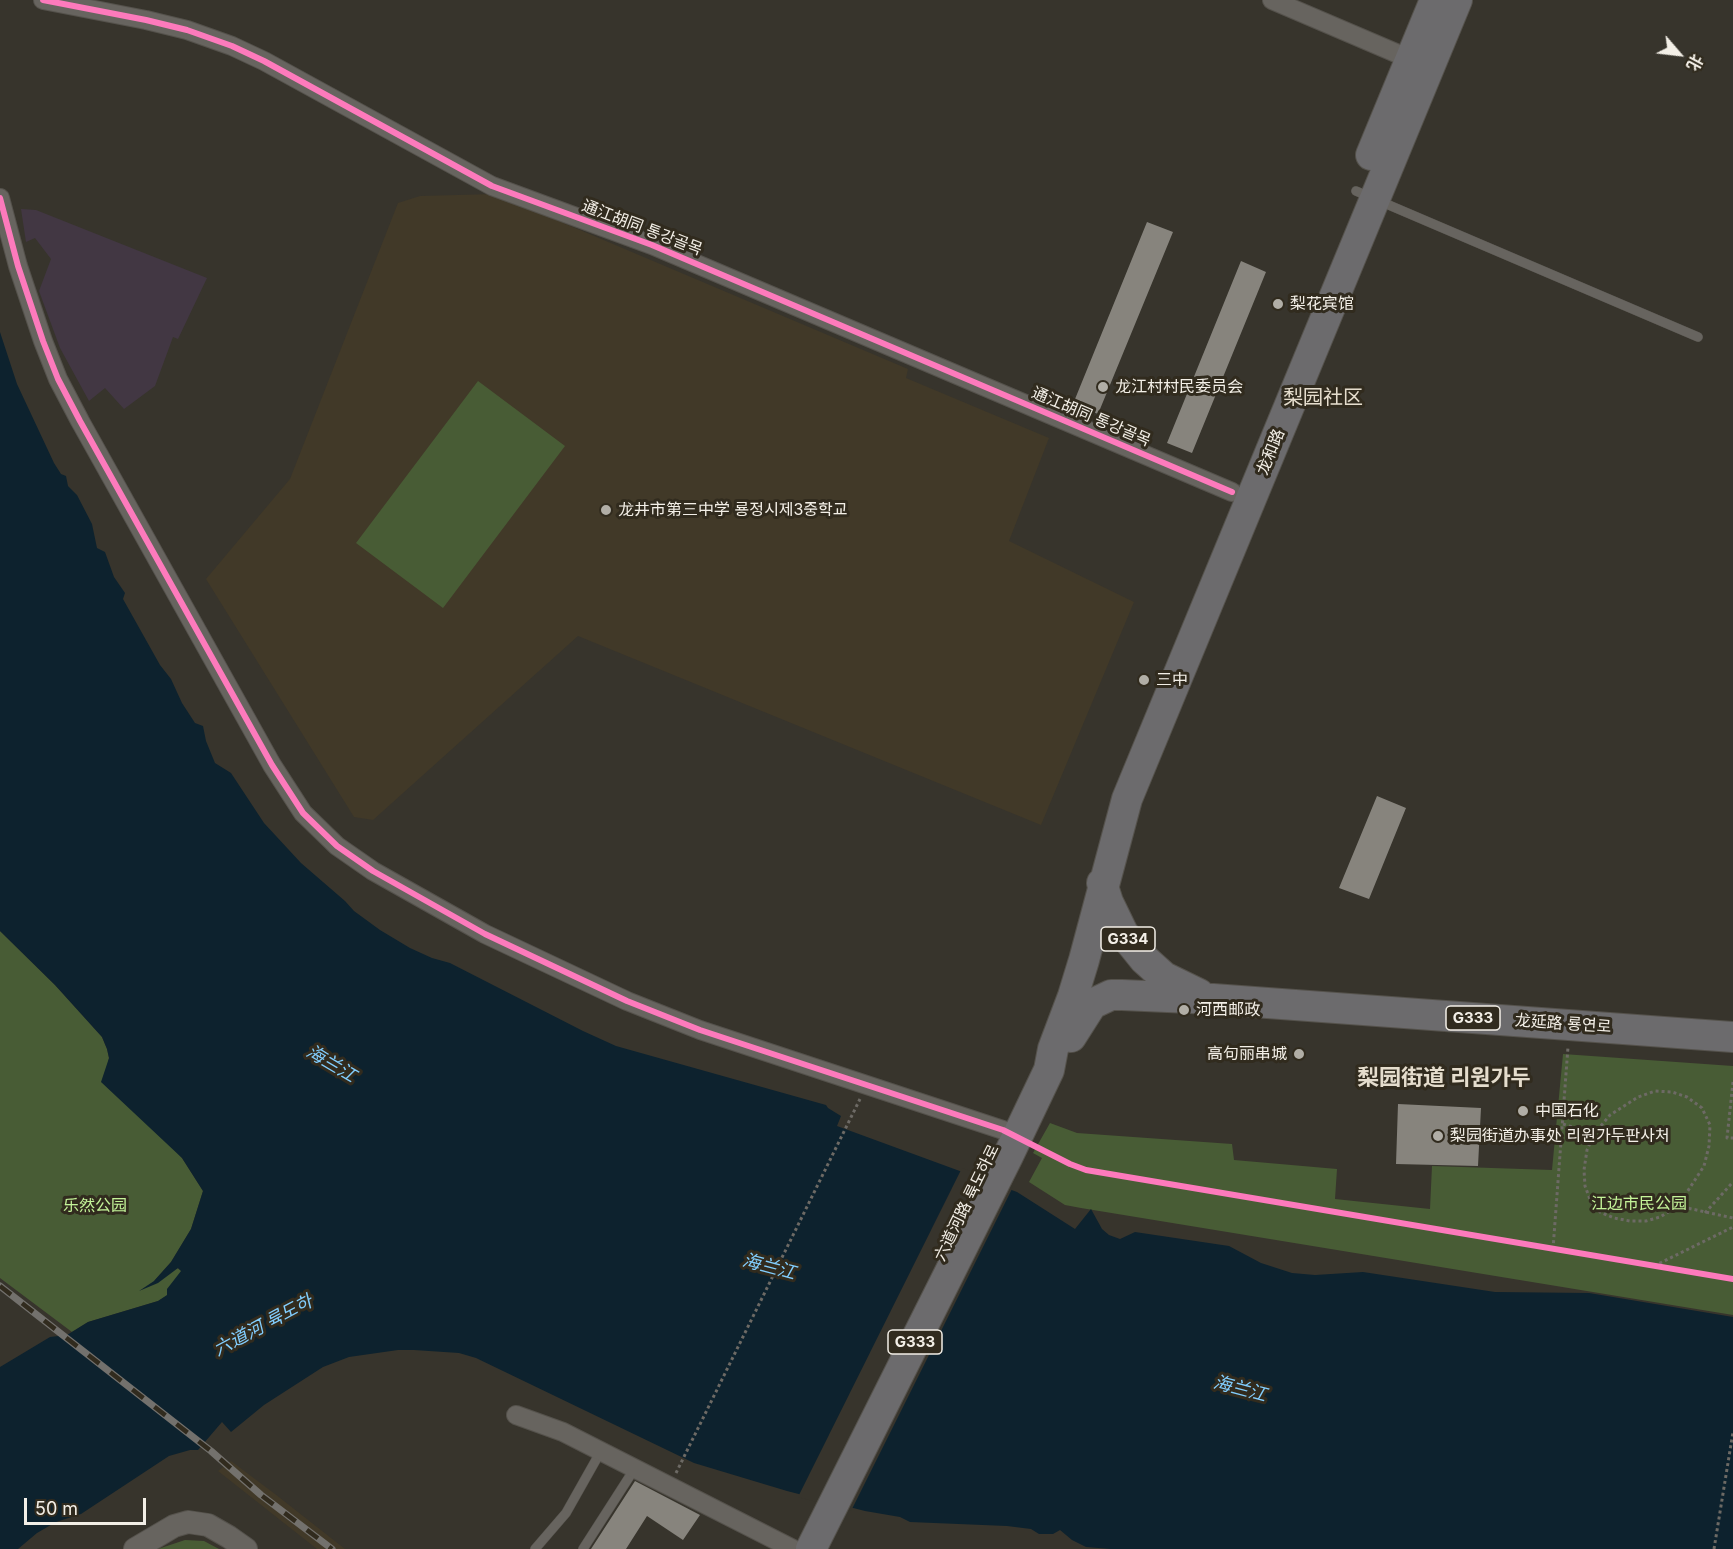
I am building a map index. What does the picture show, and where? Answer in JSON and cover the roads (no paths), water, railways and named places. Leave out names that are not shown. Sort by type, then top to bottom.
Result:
[{"type":"highway","name":"龙和路","points":[[1107,839],[1127,799],[1366,195],[1410,59],[1435,0]]},
{"type":"highway","name":"龙和路","points":[[1107,839],[1103,810],[1118,766],[1232,492],[1457,0]]},
{"type":"highway","name":"龙延路 룡연로","points":[[1107,839],[1104,890],[1123,933],[1144,959],[1164,977],[1194,992],[1253,986],[1733,1019]]},
{"type":"highway","name":"龙延路 룡연로","points":[[1107,839],[1129,903],[1144,929],[1165,952],[1178,963],[1194,971],[1215,990]]},
{"type":"highway","name":"六道河路 륙도하로","points":[[1006,1143],[1050,1021],[1107,839]]},
{"type":"highway","name":"六道河路 륙도하로","points":[[792,1549],[814,1533],[1006,1143],[1049,1071],[1053,1049],[1073,996],[1104,890]]},
{"type":"highway","points":[[1050,1021],[1073,996],[1089,988],[1101,984],[1164,977]]},
{"type":"highway","name":"龙延路 룡연로","points":[[1049,1071],[1086,1011],[1092,1004],[1111,995],[1215,990],[1569,1025],[1733,1037]]},
{"type":"street","name":"通江胡同 통강골목","points":[[43,0],[146,20],[187,30],[232,46],[264,61],[492,186],[652,245],[1232,492]]},
{"type":"street","points":[[1272,0],[1410,59]]},
{"type":"street","points":[[0,198],[18,266],[39,330],[58,378],[80,421],[273,765],[303,813],[337,846],[373,871],[485,934],[627,1001],[700,1030],[867,1084],[1006,1143]]},
{"type":"street","points":[[516,1415],[563,1432],[792,1549]]},
{"type":"street","points":[[135,1549],[174,1526],[188,1522],[208,1525],[246,1549]]},
{"type":"lane","points":[[1366,195],[1698,337]]},
{"type":"lane","points":[[535,1549],[566,1513],[601,1451]]},
{"type":"lane","points":[[583,1549],[635,1468]]},
{"type":"water","points":[[0,332],[17,384],[54,463],[61,474],[66,476],[68,486],[77,495],[92,524],[97,548],[105,552],[114,577],[125,593],[123,599],[160,665],[171,679],[182,703],[195,723],[203,726],[215,763],[231,773],[264,823],[301,863],[354,911],[380,930],[410,948],[450,963],[616,1046],[826,1105],[841,1116],[837,1126],[1017,1192],[1075,1229],[1091,1209],[1102,1229],[1109,1235],[1120,1239],[1135,1232],[1229,1246],[1261,1263],[1292,1273],[1315,1275],[1363,1272],[1495,1292],[1589,1293],[1733,1317],[1733,1549],[1111,1549],[1086,1547],[1072,1540],[1060,1530],[1053,1534],[1039,1534],[1031,1529],[1007,1526],[910,1522],[900,1517],[865,1511],[787,1491],[694,1463],[476,1358],[459,1353],[398,1350],[349,1357],[323,1367],[264,1405],[231,1432],[222,1422],[198,1450],[169,1456],[81,1514],[56,1522],[37,1533],[18,1549],[0,1549],[0,1367],[50,1337],[67,1335],[88,1322],[158,1301],[167,1295],[167,1289],[181,1271],[178,1268],[158,1283],[139,1291],[154,1281],[171,1262],[191,1229],[203,1191],[182,1158],[101,1082],[109,1058],[102,1037],[55,985],[0,931]]},
{"type":"railway","points":[[0,1286],[332,1549]]},
{"type":"place","name":"梨花宾馆","points":[[1278,304]]},
{"type":"place","name":"龙江村村民委员会","points":[[1103,387]]},
{"type":"place","name":"龙井市第三中学 룡정시제3중학교","points":[[606,510]]},
{"type":"place","name":"三中","points":[[1144,680]]},
{"type":"place","name":"河西邮政","points":[[1184,1010]]},
{"type":"place","name":"高句丽串城","points":[[1299,1054]]},
{"type":"place","name":"中国石化","points":[[1523,1111]]},
{"type":"place","name":"梨园街道办事处 리원가두판사처","points":[[1438,1136]]},
{"type":"district","name":"梨园社区","points":[[1323,398]]},
{"type":"district","name":"梨园街道 리원가두","points":[[1444,1078]]},
{"type":"water label","name":"海兰江","points":[[331,1064]]},
{"type":"water label","name":"海兰江","points":[[769,1267]]},
{"type":"water label","name":"六道河 륙도하","points":[[263,1326]]},
{"type":"water label","name":"海兰江","points":[[1240,1389]]},
{"type":"park label","name":"江边市民公园","points":[[1639,1204]]},
{"type":"park label","name":"乐然公园","points":[[95,1206]]}]
